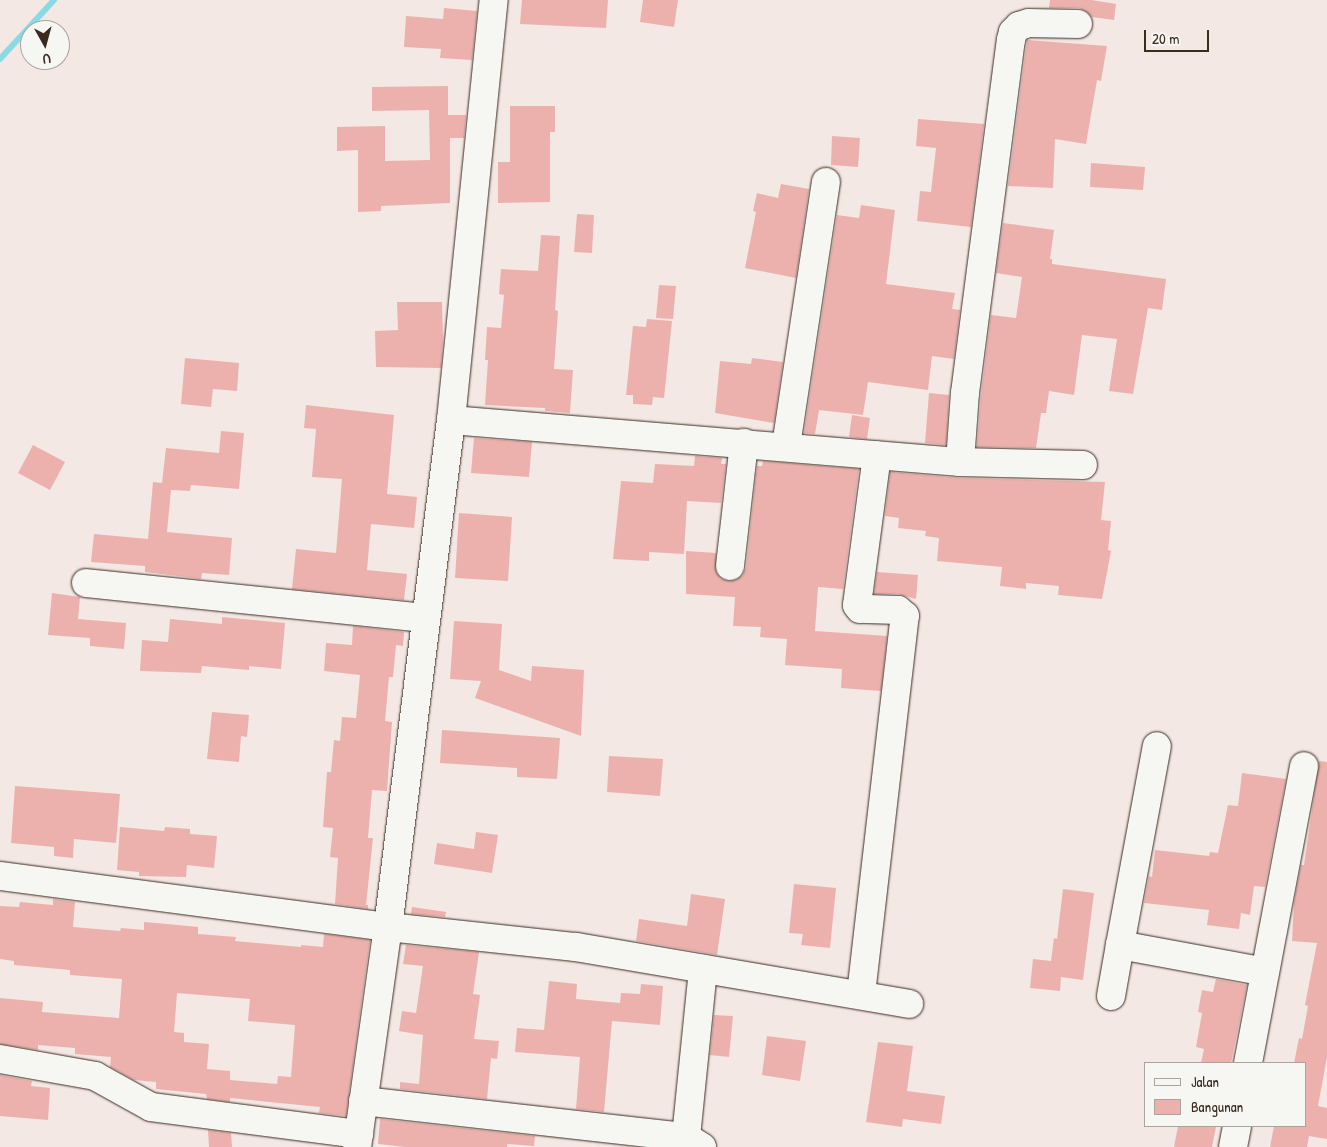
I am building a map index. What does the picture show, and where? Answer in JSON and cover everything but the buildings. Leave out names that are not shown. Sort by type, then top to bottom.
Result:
[{"type":"street","points":[[0,1059],[95,1076],[152,1107],[358,1140],[388,927],[450,420],[494,0]]},
{"type":"street","points":[[960,462],[965,393],[1013,32],[1019,26],[1029,23],[1078,24]]},
{"type":"street","points":[[786,446],[826,182]]},
{"type":"street","points":[[450,420],[786,446],[960,462],[1083,465]]},
{"type":"street","points":[[730,566],[744,443]]},
{"type":"street","points":[[860,994],[905,616],[898,610],[860,609],[857,605],[877,455]]},
{"type":"street","points":[[86,583],[425,618]]},
{"type":"street","points":[[1111,996],[1157,746]]},
{"type":"street","points":[[1248,1062],[1304,766]]},
{"type":"street","points":[[0,876],[388,927],[576,948],[860,994],[909,1004]]},
{"type":"street","points":[[1120,945],[1265,972]]},
{"type":"street","points":[[363,1101],[694,1142],[703,969]]},
{"type":"street","points":[[1233,1147],[1237,1127]]},
{"type":"waterway","points":[[0,59],[54,0]]}]
